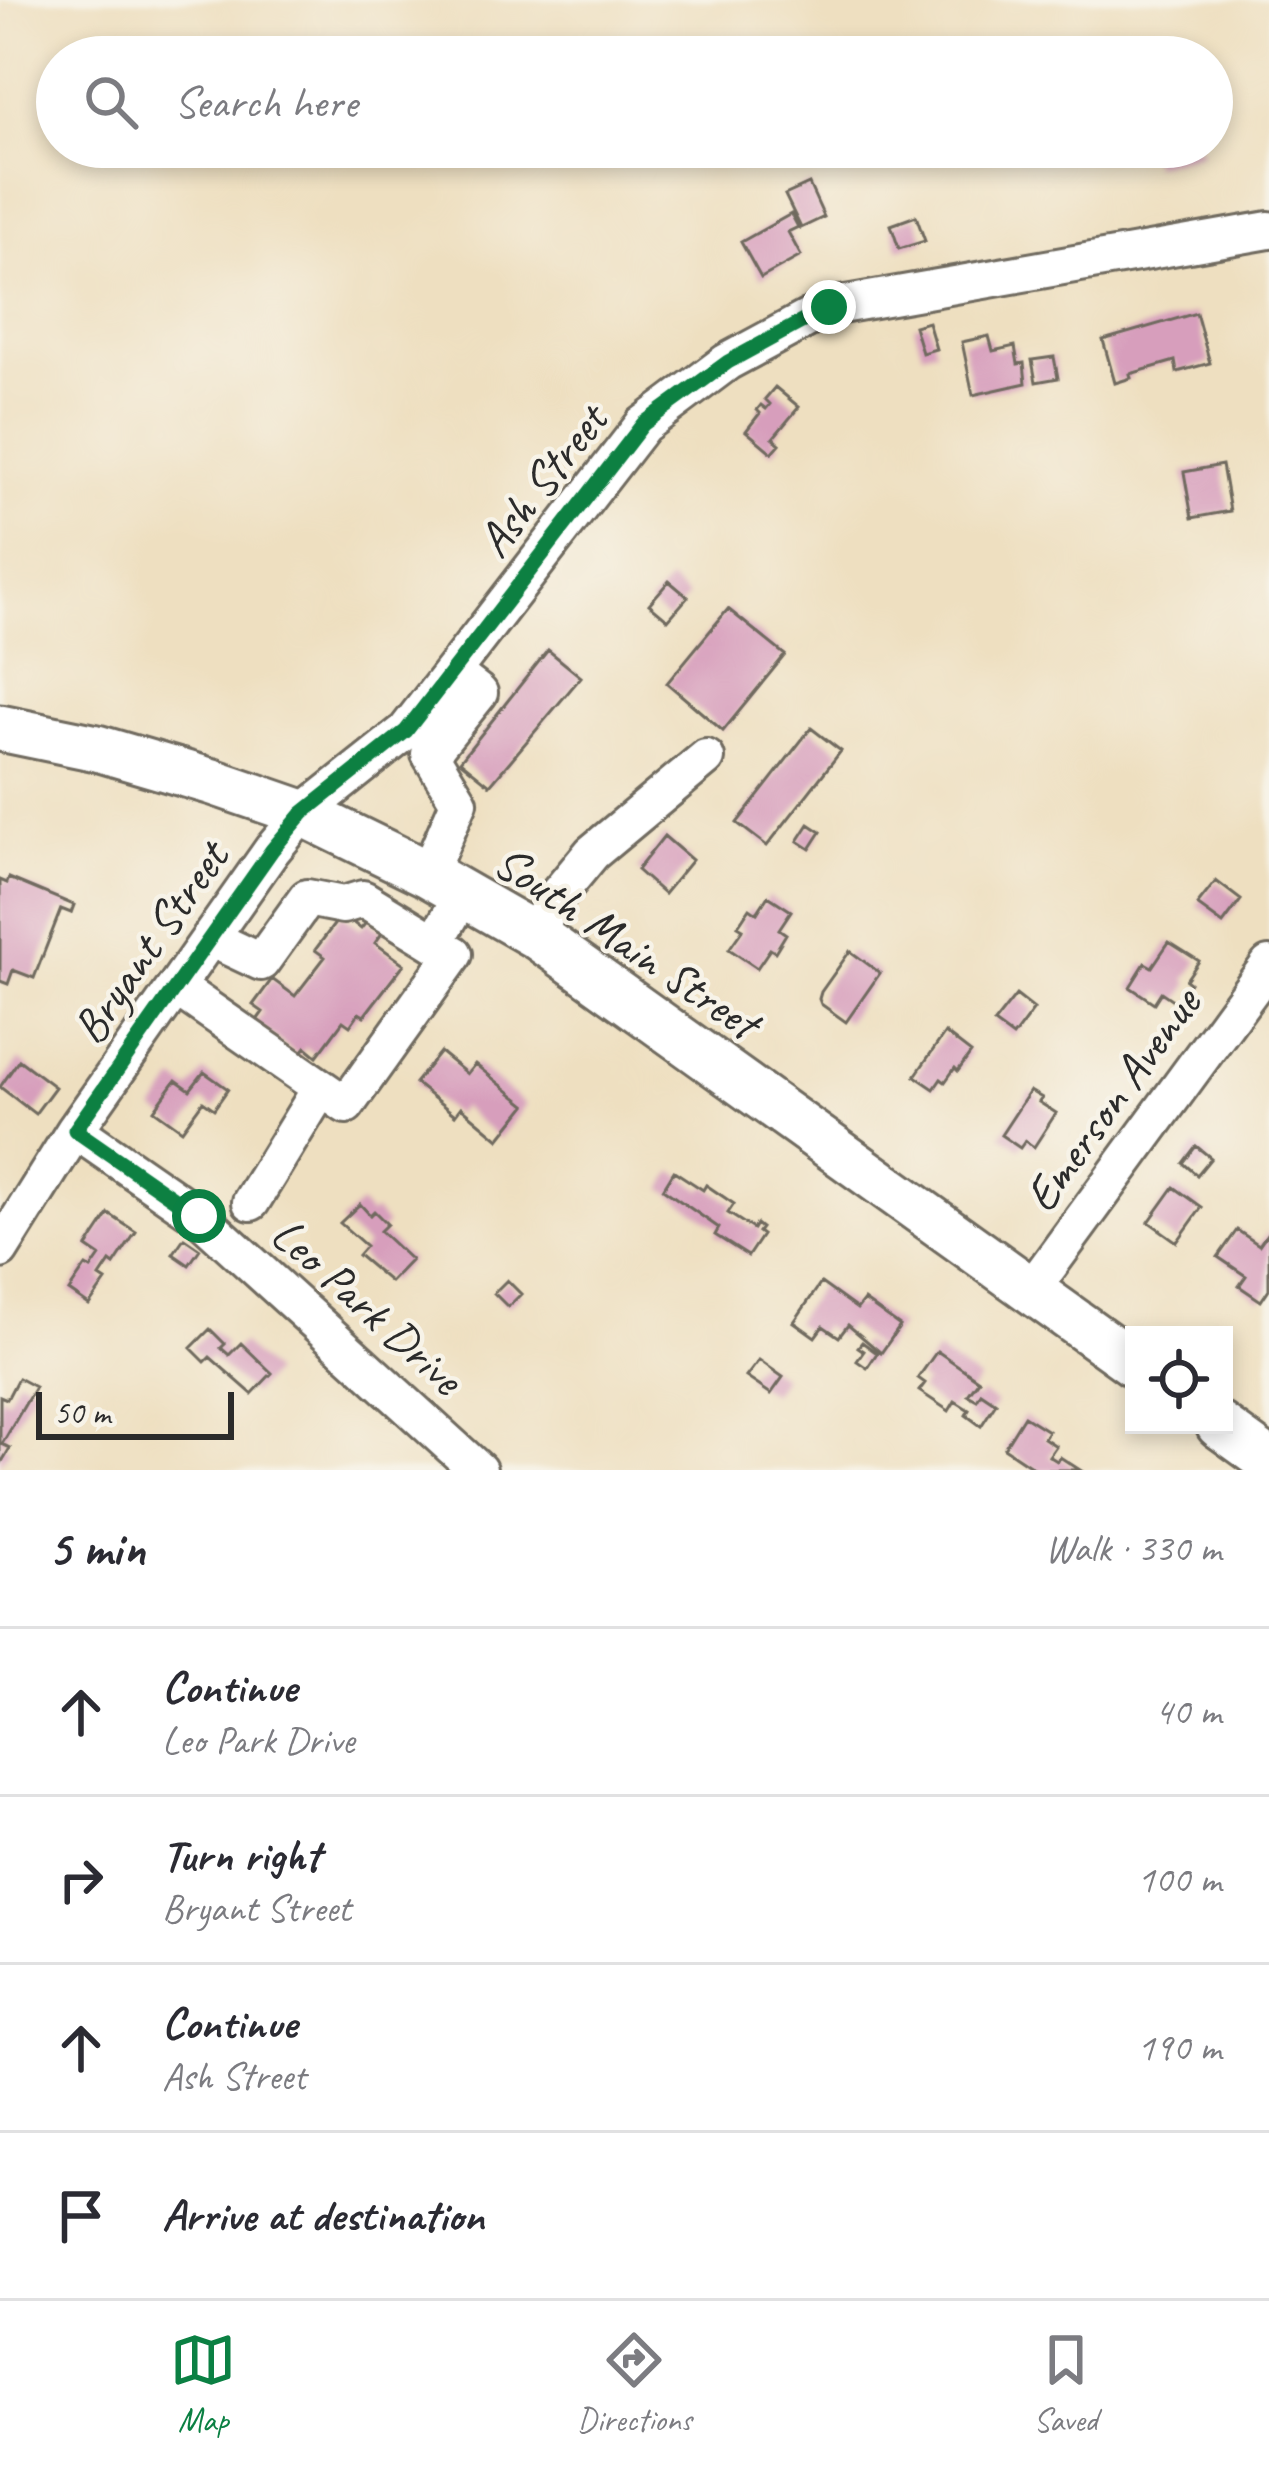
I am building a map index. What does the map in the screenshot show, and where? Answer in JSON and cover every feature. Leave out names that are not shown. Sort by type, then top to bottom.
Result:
[{"type":"main road","name":"South Main Street","points":[[0,728],[116,754],[303,813],[446,884],[538,937],[1125,1358]]},
{"type":"main road","points":[[1232,1434],[1269,1461]]},
{"type":"street","name":"Ash Street","points":[[303,813],[415,745],[453,673],[643,424],[728,362],[829,307],[1269,230]]},
{"type":"street","points":[[415,745],[459,802],[436,943]]},
{"type":"street","points":[[538,937],[549,905],[592,853],[706,758]]},
{"type":"street","name":"Bryant Street","points":[[0,1250],[75,1130],[303,813]]},
{"type":"street","points":[[176,987],[346,1105],[454,954],[363,899],[343,905],[307,898],[261,962],[210,938]]},
{"type":"street","name":"Emerson Avenue","points":[[1031,1290],[1269,965]]},
{"type":"street","points":[[251,1202],[321,1088]]},
{"type":"street","name":"Leo Park Drive","points":[[75,1130],[199,1216],[478,1470]]},
{"type":"building","points":[[809,184],[824,217],[801,228],[785,195]]},
{"type":"building","points":[[791,214],[798,227],[788,232],[801,256],[761,278],[741,242]]},
{"type":"building","points":[[916,216],[925,241],[899,249],[891,225]]},
{"type":"building","points":[[1196,313],[1210,363],[1177,372],[1175,361],[1115,383],[1103,340]]},
{"type":"building","points":[[928,322],[936,349],[922,353],[914,326]]},
{"type":"building","points":[[989,336],[993,351],[1015,346],[1018,364],[1024,363],[1026,383],[973,395],[962,342]]},
{"type":"building","points":[[1054,357],[1058,378],[1036,382],[1032,360]]},
{"type":"building","points":[[775,387],[799,407],[773,438],[780,444],[772,453],[746,431],[761,405],[766,409],[770,404],[765,399]]},
{"type":"building","points":[[1222,465],[1230,511],[1192,518],[1184,472]]},
{"type":"building","points":[[669,581],[688,597],[668,620],[649,604]]},
{"type":"building","points":[[728,609],[785,655],[723,731],[667,683]]},
{"type":"building","points":[[548,650],[581,677],[490,785],[460,761]]},
{"type":"building","points":[[811,728],[841,751],[767,846],[737,823]]},
{"type":"building","points":[[809,824],[821,832],[810,849],[798,841]]},
{"type":"building","points":[[664,836],[692,860],[664,894],[637,870]]},
{"type":"building","points":[[9,878],[74,905],[71,913],[61,909],[34,978],[13,970],[8,984],[0,981],[0,880],[7,883]]},
{"type":"building","points":[[1216,881],[1241,900],[1223,924],[1197,905]]},
{"type":"building","points":[[768,896],[791,911],[779,929],[786,934],[757,968],[729,949],[750,908],[757,913]]},
{"type":"building","points":[[342,914],[361,929],[368,920],[383,932],[375,943],[404,964],[364,1016],[359,1013],[350,1026],[343,1021],[317,1056],[306,1047],[299,1056],[255,1023],[263,1012],[253,1005],[272,979],[295,996],[325,957],[315,950]]},
{"type":"building","points":[[1169,942],[1199,961],[1177,1003],[1161,992],[1154,1003],[1130,987],[1145,963],[1152,967]]},
{"type":"building","points":[[850,951],[880,973],[846,1022],[819,999]]},
{"type":"building","points":[[1016,995],[1034,1009],[1013,1037],[994,1023]]},
{"type":"building","points":[[945,1033],[971,1053],[958,1071],[955,1068],[934,1089],[915,1076]]},
{"type":"building","points":[[440,1052],[467,1074],[475,1064],[526,1105],[499,1139],[461,1107],[455,1115],[415,1083]]},
{"type":"building","points":[[19,1060],[55,1087],[35,1114],[0,1087]]},
{"type":"building","points":[[204,1072],[228,1089],[214,1109],[203,1101],[182,1130],[154,1110],[176,1080],[190,1090]]},
{"type":"building","points":[[1030,1091],[1056,1113],[1034,1147],[1025,1141],[1020,1148],[1001,1135]]},
{"type":"building","points":[[1196,1146],[1211,1158],[1197,1175],[1183,1163]]},
{"type":"building","points":[[674,1171],[703,1190],[706,1185],[734,1204],[728,1213],[753,1229],[756,1224],[761,1228],[762,1235],[748,1256],[715,1235],[719,1228],[663,1189]]},
{"type":"building","points":[[1174,1187],[1202,1207],[1177,1242],[1149,1222]]},
{"type":"building","points":[[360,1204],[387,1224],[380,1231],[411,1260],[390,1282],[358,1255],[366,1246],[340,1223]]},
{"type":"building","points":[[109,1214],[136,1232],[100,1277],[106,1281],[89,1305],[69,1291],[86,1266],[91,1269],[100,1256],[87,1247]]},
{"type":"building","points":[[1237,1230],[1259,1245],[1269,1231],[1269,1289],[1261,1301],[1239,1286],[1246,1276],[1218,1257]]},
{"type":"building","points":[[184,1238],[200,1249],[189,1265],[173,1254]]},
{"type":"building","points":[[507,1280],[521,1294],[508,1307],[494,1293]]},
{"type":"building","points":[[821,1283],[857,1309],[864,1300],[900,1326],[881,1353],[848,1325],[839,1337],[823,1326],[815,1337],[794,1322]]},
{"type":"building","points":[[210,1329],[229,1355],[241,1343],[272,1373],[252,1394],[210,1357],[205,1362],[191,1348]]},
{"type":"building","points":[[862,1342],[877,1353],[867,1368],[857,1361],[864,1351],[858,1347]]},
{"type":"building","points":[[937,1351],[979,1380],[968,1395],[977,1400],[981,1393],[996,1403],[981,1426],[955,1401],[949,1411],[919,1391],[925,1383],[918,1378]]},
{"type":"building","points":[[759,1360],[783,1377],[771,1394],[746,1377]]},
{"type":"building","points":[[18,1378],[35,1387],[2,1444],[10,1448],[0,1465],[0,1396],[7,1399]]},
{"type":"building","points":[[1024,1416],[1048,1431],[1044,1438],[1056,1446],[1049,1456],[1057,1461],[1060,1457],[1080,1470],[1037,1470],[1004,1448]]},
{"type":"route","points":[[199,1216],[75,1130],[272,850],[303,813],[406,731],[643,424],[728,362],[829,307]]}]
